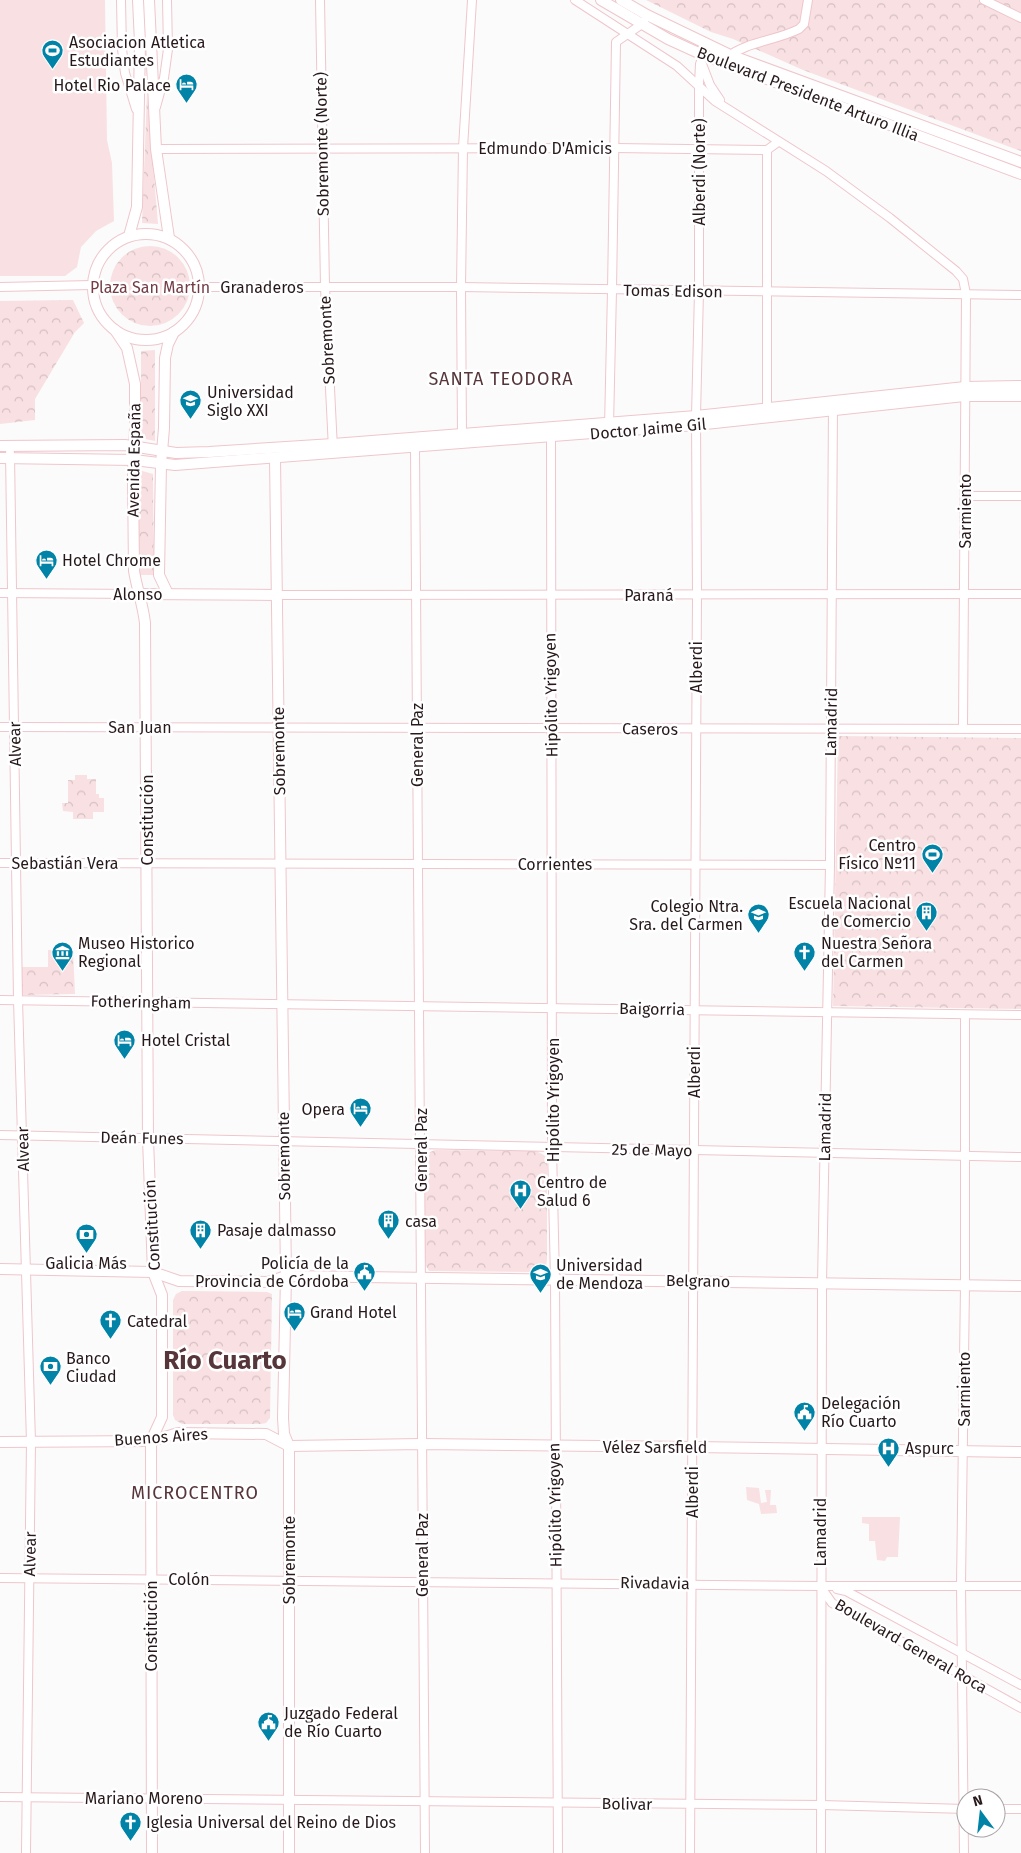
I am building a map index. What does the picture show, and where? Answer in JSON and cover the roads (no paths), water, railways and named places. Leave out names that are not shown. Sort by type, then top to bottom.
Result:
[{"type":"main road","points":[[129,236],[137,208],[140,44],[138,0]]},
{"type":"main road","points":[[149,0],[156,150],[170,238]]},
{"type":"main road","name":"Boulevard Presidente Arturo Illia","points":[[601,0],[644,20],[730,55],[1021,162]]},
{"type":"main road","name":"Boulevard Presidente Arturo Illia","points":[[627,2],[644,20],[702,58],[721,62],[1021,174]]},
{"type":"main road","points":[[146,233],[170,238],[190,255],[197,270],[200,287],[196,304],[188,320],[174,332],[160,338],[144,340],[129,337],[115,330],[102,318],[95,302],[92,285],[95,269],[103,255],[114,244],[129,236],[146,233]]},
{"type":"main road","name":"Avenida España","points":[[115,330],[127,348],[135,384],[134,571],[136,586],[140,594]]},
{"type":"main road","name":"Avenida España","points":[[168,594],[159,575],[161,464],[165,358],[168,344],[174,332]]},
{"type":"main road","name":"Doctor Jaime Gil","points":[[5,458],[134,460],[176,465],[275,458],[333,449],[696,420],[1021,386]]},
{"type":"main road","name":"Doctor Jaime Gil","points":[[965,392],[1021,396]]},
{"type":"main road","name":"Doctor Jaime Gil","points":[[696,420],[767,408],[833,405]]},
{"type":"main road","name":"Doctor Jaime Gil","points":[[333,449],[415,447],[462,438],[550,436],[609,427]]},
{"type":"main road","points":[[5,446],[135,446],[176,453],[333,449]]},
{"type":"main road","name":"Sobremonte","points":[[275,458],[286,1276],[283,1418],[284,1434],[289,1446],[289,1853]]},
{"type":"main road","name":"Alonso","points":[[140,594],[277,595]]},
{"type":"main road","name":"Constitución","points":[[140,594],[145,623],[147,728],[148,1139],[153,1272],[162,1295],[162,1417],[151,1440],[152,1853]]},
{"type":"main road","name":"Belgrano","points":[[0,1269],[153,1272],[179,1281],[268,1282],[286,1276],[1021,1286]]},
{"type":"main road","name":"Buenos Aires","points":[[0,1442],[151,1440],[178,1432],[266,1434],[289,1446]]},
{"type":"main road","name":"Vélez Sarsfield","points":[[289,1446],[422,1444],[1021,1452]]},
{"type":"street","points":[[122,0],[122,49],[126,73],[139,116]]},
{"type":"street","points":[[155,111],[164,78],[168,49],[167,0]]},
{"type":"street","name":"Sobremonte (Norte)","points":[[320,0],[325,287]]},
{"type":"street","points":[[462,438],[461,287],[463,148],[472,0]]},
{"type":"street","points":[[574,0],[677,66],[699,84],[715,101],[826,171],[890,218],[956,271],[963,279],[966,294]]},
{"type":"street","points":[[721,62],[738,49],[749,44],[800,29],[804,24],[808,0]]},
{"type":"street","points":[[984,0],[1021,18]]},
{"type":"street","points":[[609,427],[616,42],[644,20]]},
{"type":"street","points":[[702,58],[710,85],[723,106]]},
{"type":"street","name":"Alberdi (Norte)","points":[[699,291],[699,84],[702,58]]},
{"type":"street","points":[[767,408],[767,150],[778,142]]},
{"type":"street","name":"Edmundo D'Amicis","points":[[156,150],[463,148],[767,150]]},
{"type":"street","points":[[0,287],[92,285]]},
{"type":"street","name":"Granaderos","points":[[200,287],[325,287]]},
{"type":"street","name":"Tomas Edison","points":[[325,287],[1021,294]]},
{"type":"street","name":"Sobremonte","points":[[325,287],[333,449]]},
{"type":"street","name":"Alberdi","points":[[690,1853],[697,595],[696,420],[699,291]]},
{"type":"street","name":"Sarmiento","points":[[963,728],[966,294]]},
{"type":"street","name":"Lamadrid","points":[[821,1853],[822,1283],[830,865],[833,405]]},
{"type":"street","name":"Hipólito Yrigoyen","points":[[550,436],[552,1148],[555,1280],[554,1446],[558,1853]]},
{"type":"street","name":"Alvear","points":[[5,446],[15,727],[18,1000],[31,1442],[26,1853]]},
{"type":"street","name":"General Paz","points":[[415,447],[425,1853]]},
{"type":"street","points":[[965,496],[1021,496]]},
{"type":"street","name":"Alonso","points":[[0,593],[140,594]]},
{"type":"street","name":"Paraná","points":[[277,595],[1021,594]]},
{"type":"street","name":"San Juan","points":[[0,727],[279,728]]},
{"type":"street","name":"Caseros","points":[[279,728],[1021,729]]},
{"type":"street","name":"Sebastián Vera","points":[[0,863],[281,862]]},
{"type":"street","name":"Corrientes","points":[[281,862],[830,865]]},
{"type":"street","name":"Fotheringham","points":[[0,1000],[283,1004]]},
{"type":"street","name":"Baigorria","points":[[283,1004],[1021,1015]]},
{"type":"street","name":"Sarmiento","points":[[965,1015],[965,1285],[961,1585],[965,1788]]},
{"type":"street","name":"Deán Funes","points":[[0,1135],[284,1140]]},
{"type":"street","name":"25 de Mayo","points":[[284,1140],[420,1145],[1021,1158]]},
{"type":"street","name":"Colón","points":[[0,1578],[289,1580]]},
{"type":"street","name":"Rivadavia","points":[[289,1580],[820,1586],[1021,1586]]},
{"type":"street","name":"Boulevard General Roca","points":[[820,1586],[846,1591],[1021,1685]]},
{"type":"street","name":"Boulevard General Roca","points":[[820,1586],[832,1603],[1021,1708]]},
{"type":"street","name":"Mariano Moreno","points":[[0,1797],[288,1800]]},
{"type":"street","name":"Bolivar","points":[[288,1800],[956,1809]]},
{"type":"street","points":[[1006,1809],[1021,1809]]},
{"type":"street","name":"Sarmiento","points":[[964,1838],[964,1853]]},
{"type":"place","name":"Asociacion Atletica Estudiantes","points":[[53,70]]},
{"type":"place","name":"Hotel Rio Palace","points":[[187,104]]},
{"type":"place","name":"Universidad Siglo XXI","points":[[191,420]]},
{"type":"place","name":"Hotel Chrome","points":[[46,579]]},
{"type":"place","name":"Centro Físico Nº11","points":[[932,873]]},
{"type":"place","name":"Escuela Nacional de Comercio","points":[[927,931]]},
{"type":"place","name":"Colegio Ntra. Sra. del Carmen","points":[[759,934]]},
{"type":"place","name":"Museo Historico Regional","points":[[62,971]]},
{"type":"place","name":"Nuestra Señora del Carmen","points":[[805,971]]},
{"type":"place","name":"Hotel Cristal","points":[[125,1059]]},
{"type":"place","name":"Opera","points":[[361,1128]]},
{"type":"place","name":"Centro de Salud 6","points":[[521,1210]]},
{"type":"place","name":"casa","points":[[389,1240]]},
{"type":"place","name":"Pasaje dalmasso","points":[[201,1249]]},
{"type":"place","name":"Galicia Más","points":[[86,1253]]},
{"type":"place","name":"Policía de la Provincia de Córdoba","points":[[365,1291]]},
{"type":"place","name":"Universidad de Mendoza","points":[[540,1293]]},
{"type":"place","name":"Grand Hotel","points":[[294,1331]]},
{"type":"place","name":"Catedral","points":[[111,1340]]},
{"type":"place","name":"Banco Ciudad","points":[[50,1386]]},
{"type":"place","name":"Delegación Río Cuarto","points":[[805,1431]]},
{"type":"place","name":"Aspurc","points":[[889,1467]]},
{"type":"place","name":"Juzgado Federal de Río Cuarto","points":[[268,1741]]},
{"type":"place","name":"Iglesia Universal del Reino de Dios","points":[[130,1841]]},
{"type":"district","name":"SANTA TEODORA","points":[[501,379]]},
{"type":"district","name":"Río Cuarto","points":[[225,1360]]},
{"type":"district","name":"MICROCENTRO","points":[[195,1493]]},
{"type":"park label","name":"Plaza San Martín","points":[[150,287]]}]
